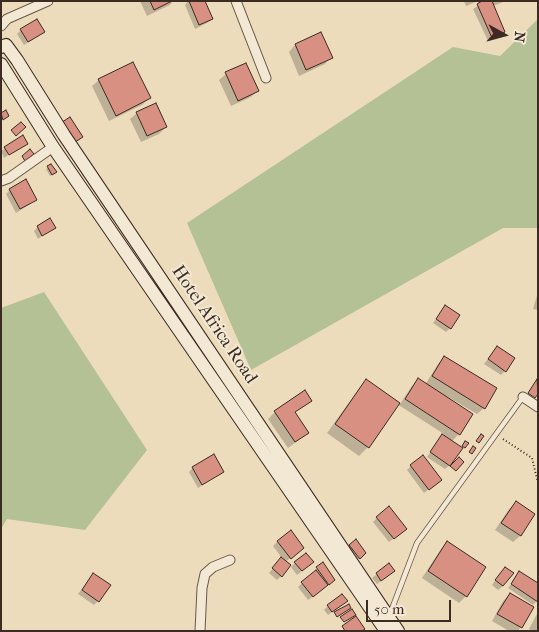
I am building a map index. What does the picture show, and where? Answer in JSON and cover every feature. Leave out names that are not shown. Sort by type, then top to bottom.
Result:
[{"type":"street","points":[[1,26],[7,19],[48,1]]},
{"type":"street","points":[[236,1],[266,78]]},
{"type":"street","name":"Hotel Africa Road","points":[[3,44],[17,60],[383,626]]},
{"type":"street","points":[[2,66],[17,60]]},
{"type":"street","name":"Hotel Africa Road","points":[[2,66],[53,147],[383,626],[398,631]]},
{"type":"street","points":[[1,181],[9,178],[53,147]]},
{"type":"street","points":[[523,397],[538,407]]},
{"type":"street","points":[[200,631],[202,588],[205,574],[214,567],[230,560]]},
{"type":"lane","points":[[383,626],[417,543],[523,397]]},
{"type":"path","points":[[495,434],[532,458],[538,483]]},
{"type":"green space","points":[[538,19],[538,228],[503,228],[251,370],[187,223],[453,47],[500,56]]},
{"type":"green space","points":[[44,292],[147,450],[85,530],[7,519],[1,529],[1,308]]},
{"type":"building","points":[[150,1],[172,1],[154,10]]},
{"type":"building","points":[[189,1],[205,1],[213,19],[199,25]]},
{"type":"building","points":[[482,1],[492,1],[505,32],[492,38],[477,4]]},
{"type":"building","points":[[37,19],[45,32],[28,42],[20,29]]},
{"type":"building","points":[[321,32],[333,58],[306,70],[295,44]]},
{"type":"building","points":[[133,62],[151,98],[116,116],[98,79]]},
{"type":"building","points":[[246,63],[259,91],[238,101],[225,72]]},
{"type":"building","points":[[156,103],[167,127],[147,136],[136,112]]},
{"type":"building","points":[[6,110],[9,116],[3,120],[1,113]]},
{"type":"building","points":[[70,117],[83,137],[72,144],[59,124]]},
{"type":"building","points":[[21,122],[26,127],[16,136],[11,130]]},
{"type":"building","points":[[23,135],[28,144],[9,155],[4,147]]},
{"type":"building","points":[[30,149],[34,154],[25,161],[22,156]]},
{"type":"building","points":[[51,164],[57,172],[52,175],[47,166]]},
{"type":"building","points":[[26,179],[37,200],[20,209],[9,189]]},
{"type":"building","points":[[50,218],[56,228],[42,236],[37,226]]},
{"type":"building","points":[[445,305],[460,315],[451,329],[436,319]]},
{"type":"building","points":[[497,346],[515,358],[506,372],[488,359]]},
{"type":"building","points":[[444,356],[497,388],[485,409],[432,376]]},
{"type":"building","points":[[418,378],[473,414],[460,435],[405,399]]},
{"type":"building","points":[[366,379],[400,403],[369,448],[335,424]]},
{"type":"building","points":[[537,379],[538,394],[535,398],[528,393]]},
{"type":"building","points":[[305,390],[312,401],[295,412],[309,433],[295,442],[274,411]]},
{"type":"building","points":[[442,434],[463,448],[450,466],[430,452]]},
{"type":"building","points":[[481,434],[484,436],[479,443],[476,441]]},
{"type":"building","points":[[465,441],[469,443],[465,448],[462,446]]},
{"type":"building","points":[[473,446],[476,448],[472,454],[469,452]]},
{"type":"building","points":[[214,454],[224,472],[202,485],[192,467]]},
{"type":"building","points":[[423,455],[442,480],[429,490],[410,465]]},
{"type":"building","points":[[459,457],[464,462],[456,471],[450,466]]},
{"type":"building","points":[[516,501],[535,514],[521,536],[501,523]]},
{"type":"building","points":[[389,506],[407,529],[394,539],[376,517]]},
{"type":"building","points":[[291,530],[304,548],[291,559],[277,541]]},
{"type":"building","points":[[356,539],[366,553],[360,559],[349,545]]},
{"type":"building","points":[[447,541],[486,567],[467,597],[428,571]]},
{"type":"building","points":[[306,553],[314,562],[302,571],[294,562]]},
{"type":"building","points":[[281,557],[291,565],[282,577],[272,568]]},
{"type":"building","points":[[323,562],[335,580],[329,585],[316,567]]},
{"type":"building","points":[[389,563],[395,571],[381,581],[376,573]]},
{"type":"building","points":[[505,567],[514,573],[503,586],[495,580]]},
{"type":"building","points":[[316,570],[328,585],[313,597],[301,582]]},
{"type":"building","points":[[519,571],[538,583],[538,602],[511,584]]},
{"type":"building","points":[[93,573],[111,585],[99,602],[82,590]]},
{"type":"building","points":[[510,593],[534,607],[522,628],[497,614]]},
{"type":"building","points":[[342,594],[348,601],[332,612],[327,605]]},
{"type":"building","points":[[349,604],[351,608],[337,617],[334,612]]},
{"type":"building","points":[[352,609],[356,615],[344,622],[340,617]]},
{"type":"building","points":[[356,616],[365,629],[362,631],[345,631],[342,626]]}]
